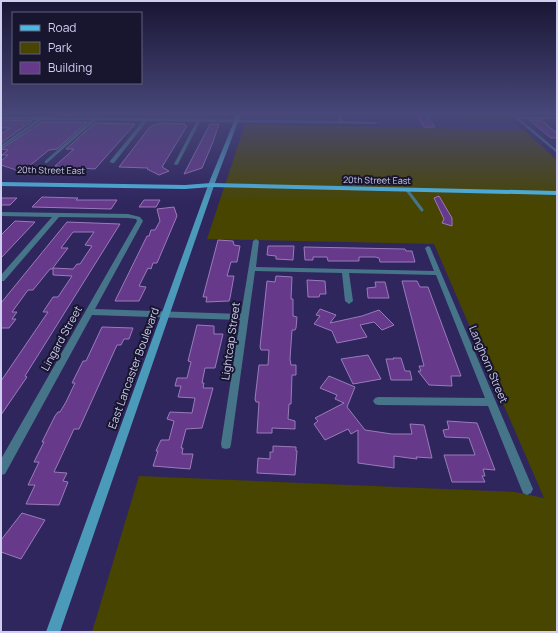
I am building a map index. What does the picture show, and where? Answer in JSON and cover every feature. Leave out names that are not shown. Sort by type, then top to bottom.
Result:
[{"type":"main road","name":"East Lancaster Boulevard","points":[[53,632],[211,185],[227,144]]},
{"type":"main road","name":"20th Street East","points":[[1,178],[187,181],[197,185]]},
{"type":"main road","name":"20th Street East","points":[[1,184],[185,187],[211,185],[557,193]]},
{"type":"street","points":[[47,162],[68,144]]},
{"type":"street","points":[[112,162],[127,144]]},
{"type":"street","points":[[176,164],[187,144]]},
{"type":"street","points":[[547,144],[557,152]]},
{"type":"street","points":[[1,214],[57,215]]},
{"type":"street","points":[[1,279],[57,215]]},
{"type":"street","name":"Lingard Street","points":[[1,470],[140,221],[138,218],[128,216],[57,215]]},
{"type":"street","name":"Lightcap Street","points":[[226,444],[256,241]]},
{"type":"street","name":"Langhorn Street","points":[[428,248],[527,489]]},
{"type":"street","points":[[252,269],[438,273]]},
{"type":"street","points":[[345,271],[349,301]]},
{"type":"street","points":[[88,312],[244,317]]},
{"type":"street","points":[[378,401],[492,402]]},
{"type":"lane","points":[[407,190],[422,210]]},
{"type":"green space","points":[[239,144],[539,144],[557,160],[557,632],[92,632],[139,476],[515,492],[544,498],[434,244],[207,239]]},
{"type":"building","points":[[9,144],[63,144],[57,149],[49,150],[22,172],[1,165],[1,161],[8,155],[2,155],[8,150],[1,149]]},
{"type":"building","points":[[72,144],[118,144],[95,169],[55,166],[74,149],[66,149]]},
{"type":"building","points":[[137,144],[176,144],[162,167],[169,171],[159,175],[147,169],[148,168],[119,167]]},
{"type":"building","points":[[200,144],[212,144],[202,168],[184,174]]},
{"type":"building","points":[[439,196],[452,218],[452,226],[442,223],[444,219],[434,198]]},
{"type":"building","points":[[42,197],[78,198],[76,200],[117,200],[111,209],[32,207]]},
{"type":"building","points":[[1,198],[17,198],[10,205],[1,205]]},
{"type":"building","points":[[144,200],[160,200],[156,207],[139,207]]},
{"type":"building","points":[[174,207],[177,216],[157,263],[153,263],[151,269],[148,268],[139,286],[146,287],[139,301],[115,301],[147,236],[149,236],[151,230],[155,230],[160,221],[157,209]]},
{"type":"building","points":[[15,221],[35,222],[1,258],[1,235]]},
{"type":"building","points":[[67,222],[120,224],[25,376],[27,377],[1,415],[1,381],[48,312],[43,312],[53,297],[58,297],[72,276],[53,275],[53,268],[73,269],[77,264],[80,264],[92,246],[85,245],[94,232],[73,232],[61,248],[68,248],[52,269],[50,269],[33,290],[28,290],[12,312],[17,312],[12,319],[16,319],[9,328],[1,328],[1,303]]},
{"type":"building","points":[[218,240],[233,241],[234,245],[240,246],[237,262],[231,262],[227,276],[234,276],[229,301],[206,302],[207,297],[203,297]]},
{"type":"building","points":[[268,246],[294,246],[293,260],[276,259],[276,256],[267,255]]},
{"type":"building","points":[[304,247],[405,249],[406,251],[412,251],[415,262],[380,262],[379,258],[375,257],[359,257],[359,261],[328,261],[327,257],[313,257],[313,260],[305,260]]},
{"type":"building","points":[[276,276],[292,277],[291,299],[293,299],[293,316],[297,317],[296,328],[295,330],[292,330],[290,359],[291,365],[296,365],[296,375],[292,375],[291,404],[289,404],[288,419],[295,421],[295,429],[272,428],[272,433],[257,433],[259,402],[256,402],[255,399],[259,365],[268,365],[269,350],[261,350],[260,347],[267,281],[275,282]]},
{"type":"building","points":[[307,280],[325,281],[326,294],[320,294],[319,297],[308,297]]},
{"type":"building","points":[[402,281],[417,281],[420,287],[428,287],[461,376],[451,376],[452,386],[429,385],[418,371],[421,371],[419,366],[424,366]]},
{"type":"building","points":[[375,282],[385,282],[389,298],[368,298],[367,288],[376,287]]},
{"type":"building","points":[[320,309],[336,315],[330,323],[362,316],[379,310],[394,325],[382,330],[374,322],[360,325],[367,337],[337,343],[332,331],[314,324],[320,316],[316,315]]},
{"type":"building","points":[[197,325],[214,326],[214,334],[223,334],[215,368],[205,368],[202,383],[204,383],[203,388],[213,388],[202,428],[186,429],[181,448],[183,448],[182,454],[193,454],[190,469],[153,466],[158,451],[156,451],[161,440],[169,440],[174,421],[167,419],[170,412],[192,413],[195,398],[178,397],[181,386],[175,386],[177,378],[187,378],[191,362],[188,361]]},
{"type":"building","points":[[102,327],[133,328],[129,339],[124,339],[121,345],[117,345],[79,429],[74,429],[54,472],[67,473],[63,481],[68,482],[59,505],[26,504],[35,485],[28,485],[39,462],[34,462],[44,442],[42,442],[55,416],[58,412],[60,412],[66,402],[75,383],[72,383],[83,361],[86,361]]},
{"type":"building","points":[[368,355],[381,379],[353,384],[341,359]]},
{"type":"building","points":[[393,358],[401,358],[405,371],[410,371],[412,380],[391,380],[386,359],[394,359]]},
{"type":"building","points":[[329,376],[355,387],[347,407],[365,430],[392,434],[412,434],[410,424],[424,425],[432,458],[416,457],[417,459],[394,456],[394,468],[358,463],[358,430],[351,434],[348,429],[325,440],[314,424],[318,421],[315,418],[344,403],[335,399],[337,395],[320,388]]},
{"type":"building","points":[[447,421],[477,423],[495,470],[483,469],[485,476],[482,476],[485,482],[452,482],[444,455],[475,455],[469,438],[445,437],[443,430],[449,429]]},
{"type":"building","points":[[273,446],[296,447],[295,475],[257,473],[258,458],[270,459],[270,452],[273,452]]},
{"type":"building","points":[[22,513],[45,520],[21,559],[1,552],[1,540]]}]
